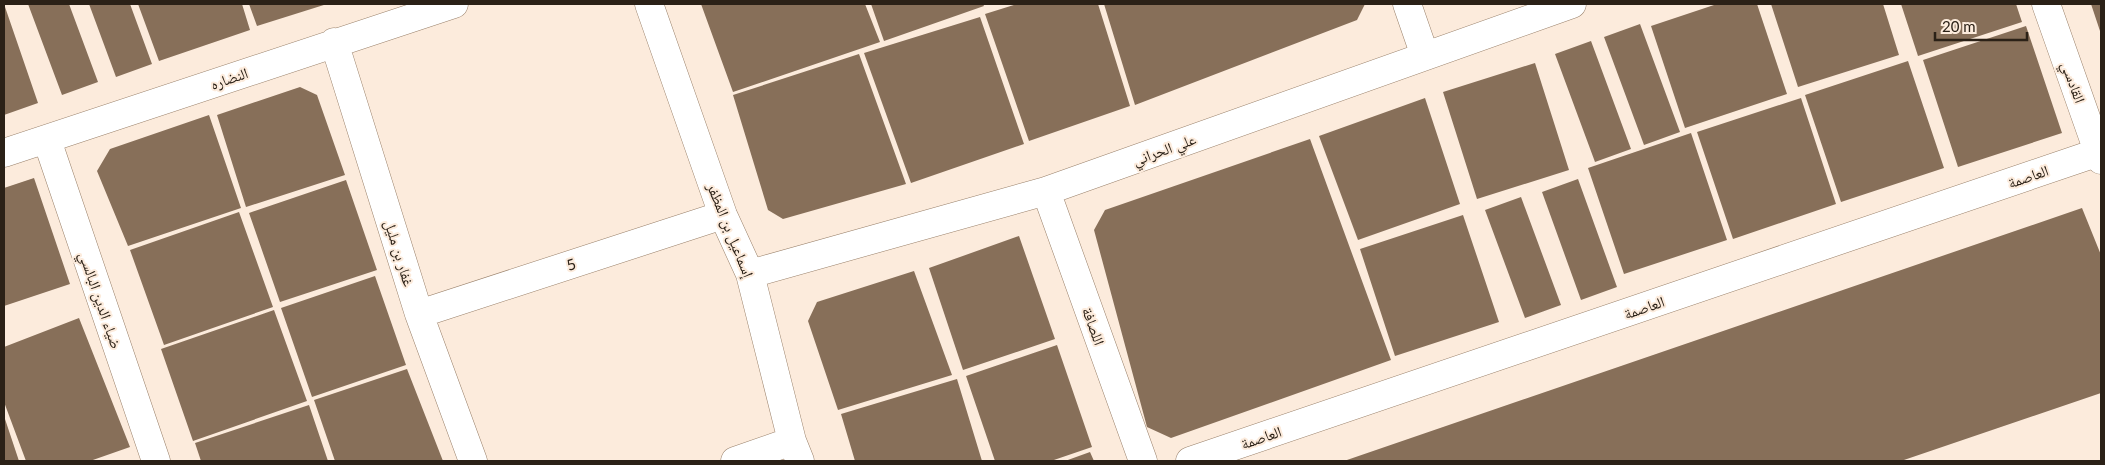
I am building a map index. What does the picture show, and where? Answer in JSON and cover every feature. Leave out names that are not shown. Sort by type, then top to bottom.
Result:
[{"type":"street","name":"النضاره","points":[[4,153],[334,42],[454,4]]},
{"type":"street","name":"إسماعيل بن المظفر","points":[[649,4],[724,216],[750,274],[796,451]]},
{"type":"street","points":[[1407,4],[1425,56]]},
{"type":"street","name":"علي الحراني","points":[[750,274],[1046,191],[1572,4]]},
{"type":"street","name":"القادسي","points":[[2046,4],[2100,156]]},
{"type":"street","name":"غفار بن مليل","points":[[334,42],[419,314],[473,461]]},
{"type":"street","name":"ضياء الدين البالسي","points":[[47,140],[156,461]]},
{"type":"street","name":"العاصمة","points":[[1190,461],[2100,156]]},
{"type":"street","name":"اللصافة","points":[[1046,191],[1143,461]]},
{"type":"street","name":"5","points":[[419,314],[724,216]]},
{"type":"street","points":[[735,461],[796,451]]},
{"type":"building","points":[[4,4],[38,103],[4,115]]},
{"type":"building","points":[[28,4],[69,4],[98,82],[62,95]]},
{"type":"building","points":[[89,4],[130,4],[152,64],[116,77]]},
{"type":"building","points":[[138,4],[242,4],[250,30],[159,61]]},
{"type":"building","points":[[249,4],[327,4],[257,26]]},
{"type":"building","points":[[701,4],[865,4],[880,42],[733,92]]},
{"type":"building","points":[[871,4],[983,4],[984,6],[884,41]]},
{"type":"building","points":[[1017,4],[1098,4],[1130,106],[1029,141],[985,14]]},
{"type":"building","points":[[1104,4],[1365,4],[1357,20],[1135,105]]},
{"type":"building","points":[[1717,4],[1757,4],[1787,94],[1685,128],[1651,26]]},
{"type":"building","points":[[1771,4],[1883,4],[1899,55],[1798,87]]},
{"type":"building","points":[[1901,4],[2016,4],[2022,22],[1918,56]]},
{"type":"building","points":[[2091,4],[2101,4],[2101,34]]},
{"type":"building","points":[[980,17],[1024,144],[911,183],[864,53]]},
{"type":"building","points":[[1640,24],[1680,132],[1644,145],[1604,37]]},
{"type":"building","points":[[2026,26],[2062,133],[1958,167],[1923,60]]},
{"type":"building","points":[[1591,41],[1631,149],[1595,162],[1555,54]]},
{"type":"building","points":[[859,54],[906,184],[783,219],[768,210],[733,95]]},
{"type":"building","points":[[1908,61],[1944,168],[1841,202],[1805,95]]},
{"type":"building","points":[[1535,63],[1569,170],[1477,199],[1443,92]]},
{"type":"building","points":[[300,87],[317,95],[345,175],[246,207],[217,115]]},
{"type":"building","points":[[1425,98],[1460,204],[1358,240],[1319,136]]},
{"type":"building","points":[[1801,98],[1836,204],[1733,239],[1697,132]]},
{"type":"building","points":[[209,115],[241,208],[128,246],[97,171],[110,149]]},
{"type":"building","points":[[1691,133],[1727,240],[1624,274],[1588,168]]},
{"type":"building","points":[[1310,139],[1391,360],[1171,438],[1147,427],[1094,230],[1105,210]]},
{"type":"building","points":[[34,178],[70,284],[4,306],[4,188]]},
{"type":"building","points":[[1578,179],[1617,287],[1581,300],[1542,192]]},
{"type":"building","points":[[346,180],[377,270],[280,302],[249,213]]},
{"type":"building","points":[[1521,197],[1561,305],[1525,318],[1485,210]]},
{"type":"building","points":[[2082,208],[2101,255],[2101,393],[1901,461],[1344,461]]},
{"type":"building","points":[[239,212],[273,307],[164,345],[130,250]]},
{"type":"building","points":[[1463,215],[1499,322],[1395,356],[1360,249]]},
{"type":"building","points":[[1019,236],[1055,339],[963,370],[929,268]]},
{"type":"building","points":[[914,271],[952,375],[838,410],[808,321],[817,302]]},
{"type":"building","points":[[375,276],[406,365],[312,397],[281,308]]},
{"type":"building","points":[[274,310],[307,401],[193,441],[161,349]]},
{"type":"building","points":[[79,318],[130,447],[90,461],[26,461],[4,402],[4,347]]},
{"type":"building","points":[[1057,345],[1092,447],[1051,461],[995,461],[966,376]]},
{"type":"building","points":[[407,369],[443,461],[335,461],[314,400]]},
{"type":"building","points":[[957,379],[982,461],[855,461],[841,414]]},
{"type":"building","points":[[309,405],[328,461],[201,461],[195,443]]},
{"type":"building","points":[[4,416],[19,461],[4,461]]},
{"type":"building","points":[[1090,452],[1094,461],[1065,461]]}]
